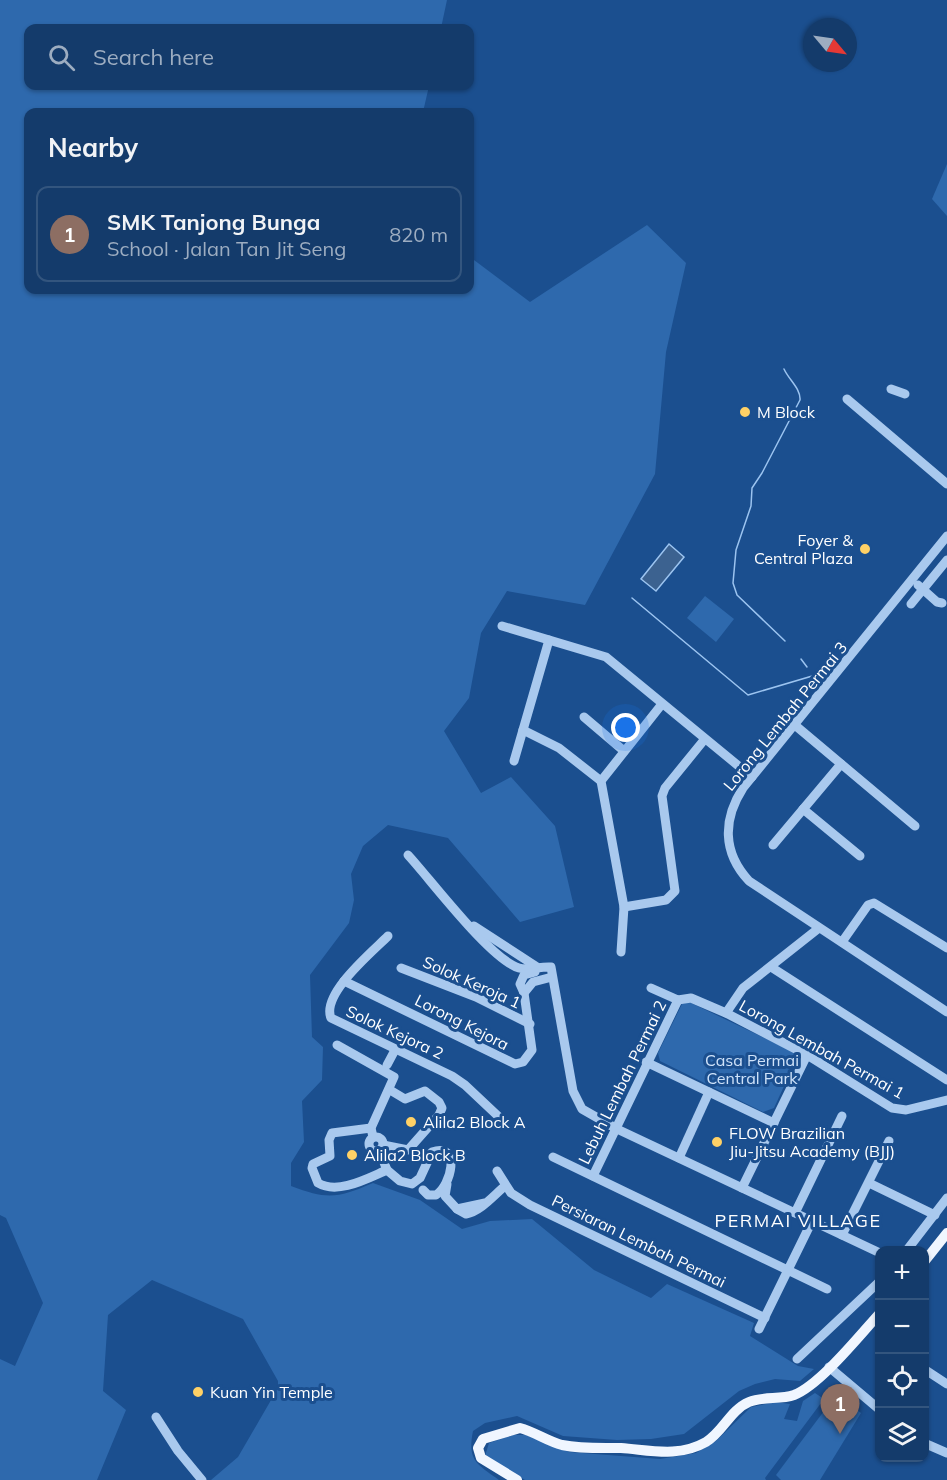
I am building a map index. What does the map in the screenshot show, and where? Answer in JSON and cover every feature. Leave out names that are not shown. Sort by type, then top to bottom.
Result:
[{"type":"main road","points":[[929,1256],[947,1233]]},
{"type":"main road","points":[[517,1480],[481,1458],[478,1448],[483,1439],[520,1428],[552,1442],[579,1448],[624,1449],[661,1454],[681,1450],[706,1442],[742,1406],[763,1399],[792,1396],[801,1391],[829,1367],[875,1317]]},
{"type":"street","points":[[891,389],[905,394]]},
{"type":"street","points":[[847,399],[947,484]]},
{"type":"street","name":"Lorong Lembah Permai 3","points":[[947,536],[796,726],[752,777],[735,800],[728,824],[730,850],[734,862],[748,881],[947,1012]]},
{"type":"street","points":[[911,604],[926,591],[947,560]]},
{"type":"street","points":[[912,580],[937,602],[944,605]]},
{"type":"street","points":[[502,626],[606,657],[704,740],[752,777]]},
{"type":"street","points":[[514,761],[549,640]]},
{"type":"street","points":[[601,781],[662,704]]},
{"type":"street","points":[[584,717],[624,751]]},
{"type":"street","points":[[796,726],[915,826]]},
{"type":"street","points":[[523,730],[558,748],[601,781],[624,907],[621,952]]},
{"type":"street","points":[[624,907],[672,898],[676,887],[662,796],[665,788],[704,740]]},
{"type":"street","points":[[773,845],[841,764]]},
{"type":"street","points":[[803,809],[860,856]]},
{"type":"street","points":[[408,855],[469,923],[537,967],[549,966],[576,1101],[582,1109],[617,1129],[875,1251]]},
{"type":"street","points":[[842,942],[868,905],[874,903],[947,948]]},
{"type":"street","points":[[726,1013],[743,988],[819,928]]},
{"type":"street","name":"Solok Kejora 2","points":[[388,936],[344,981],[329,1004],[331,1018],[459,1080],[500,1117]]},
{"type":"street","points":[[771,967],[947,1080]]},
{"type":"street","name":"Solok Keroja 1","points":[[401,968],[476,997],[530,1024]]},
{"type":"street","name":"Lorong Kejora","points":[[344,981],[515,1064],[523,1062],[532,1050],[524,993],[533,982],[552,974]]},
{"type":"street","name":"Lorong Lembah Permai 1","points":[[651,988],[678,1000],[691,998],[726,1013],[807,1055],[899,1111],[947,1100]]},
{"type":"street","name":"Lebuh Lembah Permai 2","points":[[593,1176],[617,1129],[646,1062],[678,1000]]},
{"type":"street","points":[[337,1045],[392,1075],[394,1080],[372,1132]]},
{"type":"street","points":[[387,1065],[394,1050]]},
{"type":"street","points":[[742,1188],[807,1055]]},
{"type":"street","points":[[646,1062],[774,1123]]},
{"type":"street","points":[[381,1147],[408,1150],[439,1115],[442,1108],[439,1102],[424,1091],[405,1099],[390,1090]]},
{"type":"street","points":[[678,1158],[710,1092]]},
{"type":"street","points":[[795,1213],[842,1116]]},
{"type":"street","points":[[387,1170],[350,1185],[331,1187],[318,1184],[313,1164],[330,1156],[329,1140],[332,1133],[372,1132],[380,1138],[387,1170],[400,1181],[412,1184],[420,1178],[432,1152],[444,1151],[453,1162],[445,1188],[436,1195],[428,1195],[417,1183],[418,1178],[431,1152],[440,1149],[447,1152],[453,1161],[445,1196],[457,1209],[466,1214],[485,1203],[505,1186]]},
{"type":"street","points":[[842,1235],[889,1141]]},
{"type":"street","points":[[553,1157],[827,1289]]},
{"type":"street","name":"Persiaran Lembah Permai","points":[[496,1170],[505,1186],[530,1205],[765,1318]]},
{"type":"street","points":[[869,1183],[935,1215]]},
{"type":"street","points":[[911,1246],[947,1198]]},
{"type":"street","points":[[759,1329],[812,1221]]},
{"type":"street","points":[[797,1359],[875,1285]]},
{"type":"street","points":[[829,1367],[877,1408]]},
{"type":"street","points":[[929,1372],[947,1384]]},
{"type":"street","points":[[156,1417],[178,1451],[202,1480]]},
{"type":"street","points":[[929,1445],[947,1454]]},
{"type":"green space","points":[[0,0],[447,0],[442,24],[24,24],[24,90],[428,90],[424,108],[24,108],[24,294],[474,294],[474,260],[530,302],[647,225],[686,263],[666,352],[655,474],[585,605],[507,591],[481,633],[469,698],[444,731],[481,793],[511,777],[555,826],[574,907],[520,922],[448,838],[388,825],[363,846],[351,874],[354,900],[349,923],[310,975],[312,1037],[323,1047],[322,1080],[302,1101],[304,1142],[291,1163],[291,1186],[314,1194],[333,1195],[351,1192],[373,1183],[420,1200],[462,1229],[490,1221],[532,1219],[594,1270],[651,1298],[667,1284],[754,1323],[750,1336],[798,1366],[814,1369],[800,1381],[775,1379],[739,1391],[684,1434],[651,1439],[617,1440],[563,1436],[517,1416],[485,1423],[473,1431],[471,1449],[475,1461],[499,1480],[211,1480],[238,1457],[278,1388],[278,1381],[243,1319],[152,1280],[108,1315],[103,1391],[126,1410],[97,1480],[0,1480],[0,1359],[15,1366],[43,1303],[6,1218],[0,1215]]},
{"type":"green space","points":[[947,164],[947,216],[932,199]]},
{"type":"green space","points":[[705,596],[734,619],[716,642],[687,618]]},
{"type":"green space","name":"Casa Permai Central Park","points":[[689,1002],[794,1052],[796,1060],[774,1108],[763,1112],[660,1061],[658,1053],[682,1004]]},
{"type":"green space","points":[[815,1393],[824,1399],[765,1478],[766,1480],[525,1480],[485,1456],[489,1443],[513,1435],[526,1435],[569,1452],[660,1459],[696,1453],[716,1441],[751,1407],[776,1402],[790,1404],[784,1419],[797,1421],[803,1401]]},
{"type":"green space","points":[[836,1395],[861,1413],[820,1480],[781,1480],[776,1475]]},
{"type":"shaded area","points":[[669,544],[684,557],[656,591],[641,579]]},
{"type":"waterway","points":[[784,369],[797,388],[800,400],[752,488],[751,506],[736,550],[733,583],[737,595],[785,641]]},
{"type":"waterway","points":[[632,598],[748,695],[819,674],[824,677]]},
{"type":"waterway","points":[[801,659],[807,667]]},
{"type":"place","name":"M Block","points":[[745,412]]},
{"type":"place","name":"Foyer & Central Plaza","points":[[865,549]]},
{"type":"place","name":"Alila2 Block A","points":[[411,1122]]},
{"type":"place","name":"FLOW Brazilian Jiu-Jitsu Academy (BJJ)","points":[[717,1142]]},
{"type":"place","name":"Alila2 Block B","points":[[352,1155]]},
{"type":"place","name":"Kuan Yin Temple","points":[[198,1392]]},
{"type":"place","name":"SMK Tanjong Bunga","points":[[840,1434]]},
{"type":"district","name":"PERMAI VILLAGE","points":[[798,1220]]}]
